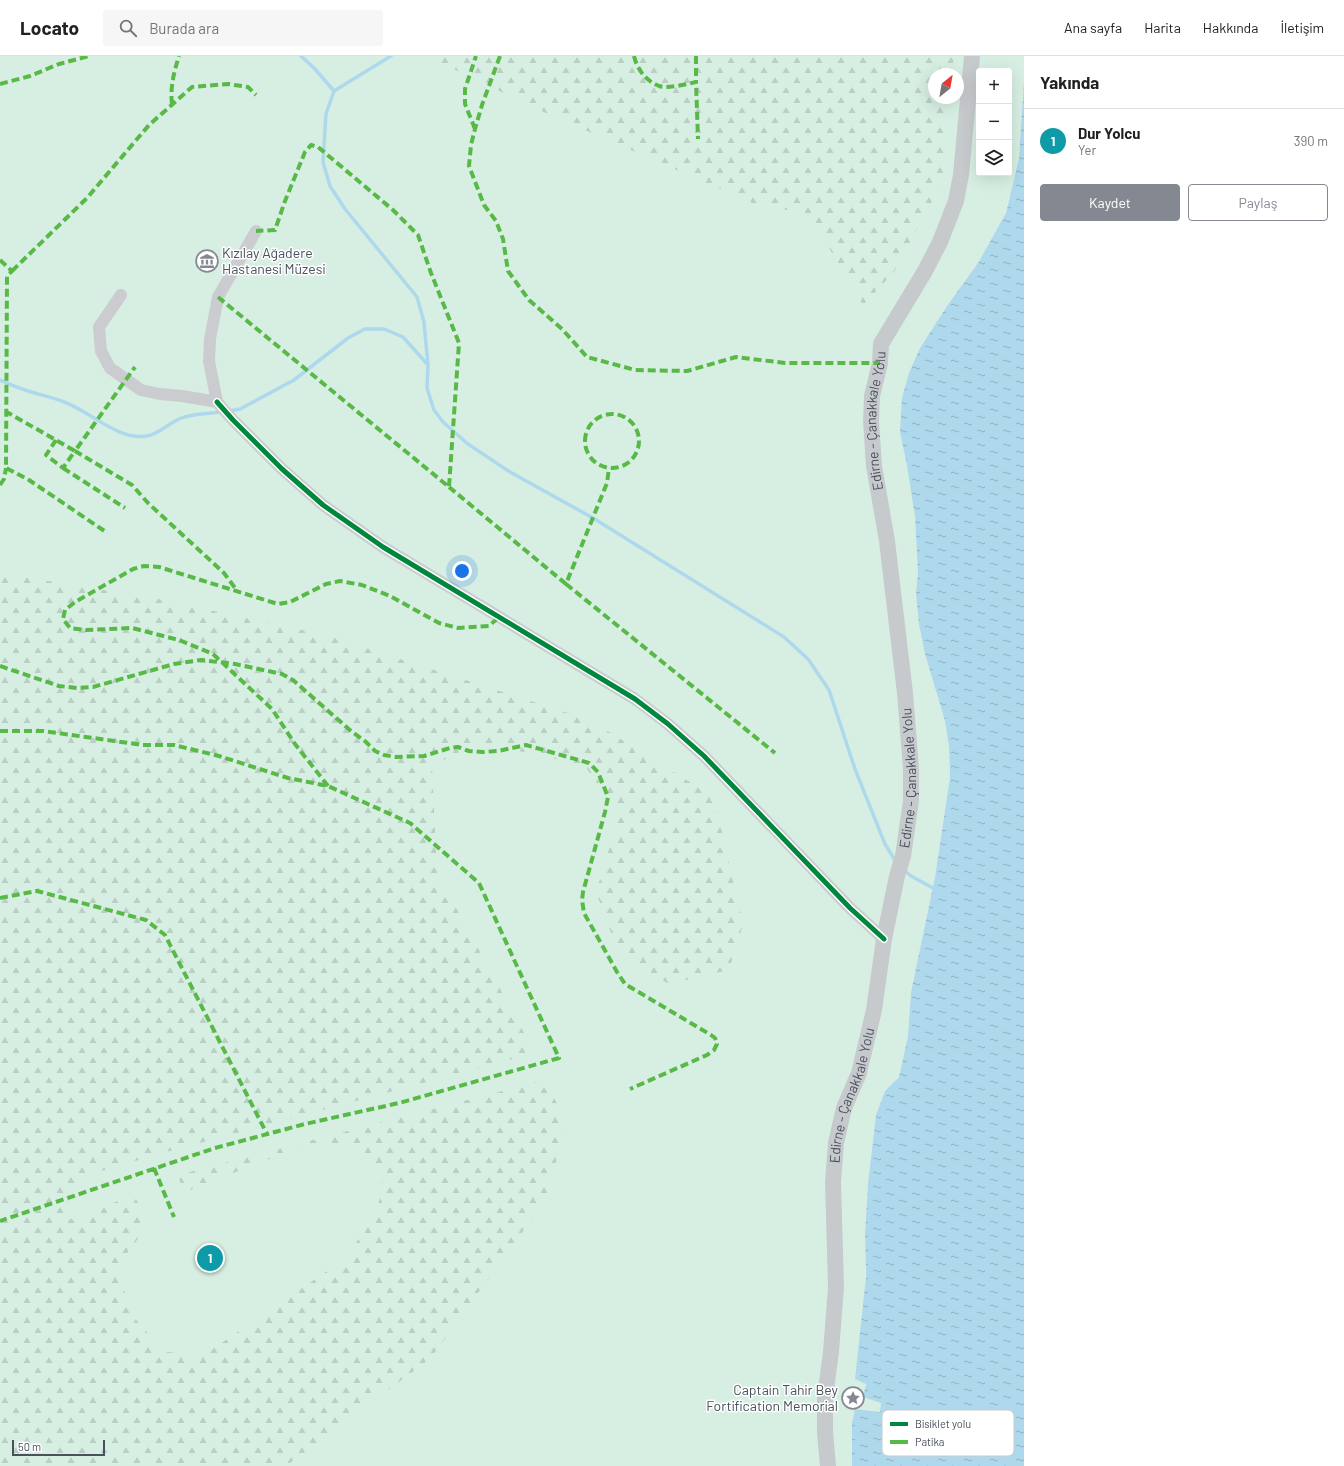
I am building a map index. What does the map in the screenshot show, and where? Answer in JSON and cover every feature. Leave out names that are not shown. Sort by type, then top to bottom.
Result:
[{"type":"main road","name":"Edirne - Çanakkale Yolu","points":[[828,1466],[825,1432],[825,1397],[836,1287],[833,1182],[836,1143],[844,1108],[859,1073],[874,1010],[884,940],[897,876],[903,856],[912,801],[905,693],[887,541],[874,466],[870,421],[872,396],[880,363],[881,344],[925,271],[940,242],[956,201],[961,175],[972,56]]},
{"type":"street","points":[[256,231],[218,297],[210,339],[209,361],[217,402],[282,469],[323,505],[390,551],[635,699],[668,724],[704,756],[845,902],[884,940]]},
{"type":"street","points":[[121,295],[99,327],[101,351],[110,368],[141,390],[217,402]]},
{"type":"green space","points":[[0,56],[1024,56],[1019,158],[1006,213],[978,263],[947,306],[920,348],[900,432],[915,517],[918,572],[916,594],[933,681],[945,721],[949,747],[950,777],[935,877],[911,992],[908,1036],[899,1077],[885,1091],[876,1115],[868,1183],[865,1234],[866,1384],[863,1397],[881,1403],[880,1412],[855,1409],[852,1423],[852,1466],[0,1466]]},
{"type":"green space","points":[[426,56],[954,56],[953,68],[928,68],[928,104],[949,104],[943,181],[894,272],[863,305],[809,214],[757,205],[548,114]]},
{"type":"green space","points":[[0,573],[158,599],[325,635],[590,720],[714,797],[743,925],[729,970],[669,984],[619,954],[596,892],[619,816],[585,766],[479,742],[432,766],[437,873],[535,1053],[162,1153],[78,1178],[60,1223],[134,1195],[149,1224],[125,1256],[121,1284],[137,1321],[163,1351],[201,1357],[346,1258],[378,1209],[382,1179],[369,1160],[343,1144],[323,1142],[284,1153],[183,1193],[178,1175],[545,1080],[566,1121],[547,1198],[430,1359],[286,1466],[0,1466]]},
{"type":"water","points":[[1024,80],[1024,1466],[852,1466],[852,1423],[855,1409],[880,1412],[881,1403],[863,1397],[866,1384],[855,1379],[866,1277],[865,1234],[868,1183],[876,1115],[885,1091],[899,1077],[908,1036],[911,992],[935,877],[950,777],[949,747],[945,721],[925,654],[919,624],[916,594],[918,572],[915,517],[900,432],[902,398],[909,373],[920,348],[947,306],[978,263],[1006,213],[1019,158]]},
{"type":"waterway","points":[[301,56],[315,69],[334,91]]},
{"type":"waterway","points":[[391,56],[334,91],[326,114],[323,162],[330,186],[345,209],[417,297],[424,322],[428,365]]},
{"type":"waterway","points":[[229,411],[240,409],[294,380],[348,338],[365,329],[384,329],[403,337],[428,365],[427,388],[434,410],[443,422],[468,444],[510,472],[593,518],[784,637],[808,659],[829,690],[855,769],[885,844],[896,862]]},
{"type":"waterway","points":[[0,380],[74,406],[115,430],[136,436],[151,435],[184,417],[221,412]]},
{"type":"waterway","points":[[904,870],[911,876],[933,888]]},
{"type":"marked path","points":[[0,84],[30,76],[59,64],[89,56]]},
{"type":"marked path","points":[[172,104],[173,80],[179,56]]},
{"type":"marked path","points":[[475,129],[465,104],[465,89],[476,56]]},
{"type":"marked path","points":[[500,56],[475,129],[471,145],[469,166],[484,205],[496,221],[503,239],[508,271],[529,300],[562,329],[587,357],[635,370],[687,371],[736,357],[785,363],[880,363]]},
{"type":"marked path","points":[[634,56],[637,65],[643,74],[654,84],[663,87],[672,87],[696,82],[698,139]]},
{"type":"marked path","points":[[696,56],[696,82]]},
{"type":"marked path","points":[[12,271],[87,198],[149,125],[192,87],[228,84],[248,87],[256,95]]},
{"type":"marked path","points":[[218,297],[449,487],[459,343],[431,273],[418,235],[393,210],[318,147],[311,145],[305,152],[275,230],[256,231]]},
{"type":"marked path","points":[[0,260],[12,271],[7,276],[6,468],[29,480],[106,532]]},
{"type":"marked path","points":[[5,411],[75,451],[135,367]]},
{"type":"marked path","points":[[607,414],[617,414],[627,418],[635,426],[639,436],[639,441],[639,446],[635,456],[627,464],[617,468],[607,468],[597,464],[589,456],[585,446],[585,436],[589,426],[597,418],[607,414]]},
{"type":"marked path","points":[[56,440],[46,455],[63,468],[75,451],[132,485],[148,503],[224,573],[238,592]]},
{"type":"marked path","points":[[0,485],[4,479],[6,468]]},
{"type":"marked path","points":[[63,468],[125,508]]},
{"type":"marked path","points":[[449,487],[566,584],[607,483],[609,468]]},
{"type":"marked path","points":[[328,786],[295,744],[272,709],[213,654],[179,640],[132,628],[86,630],[70,628],[63,619],[65,610],[75,602],[133,569],[144,566],[159,567],[278,604],[290,602],[326,584],[340,581],[362,585],[390,596],[439,623],[458,628],[489,626],[499,617]]},
{"type":"marked path","points":[[566,584],[775,753]]},
{"type":"marked path","points":[[0,666],[59,686],[77,688],[93,687],[174,664],[201,660],[235,664],[282,674],[293,680],[375,751],[384,755],[396,757],[424,756],[458,747],[469,751],[498,751],[526,745],[589,763],[598,772],[608,797],[583,892],[582,900],[584,913],[625,984],[711,1035],[715,1038],[717,1044],[714,1050],[707,1055],[630,1089]]},
{"type":"marked path","points":[[0,731],[43,731],[143,745],[174,745],[219,756],[288,778],[328,786],[410,823],[479,883],[559,1058],[399,1103],[305,1124],[215,1148],[0,1221]]},
{"type":"marked path","points":[[0,898],[37,891],[146,920],[165,935],[267,1134]]},
{"type":"marked path","points":[[154,1168],[174,1217]]},
{"type":"cycle path","points":[[217,402],[282,469],[323,505],[383,547],[635,699],[668,724],[704,756],[850,908],[884,939]]},
{"type":"place","name":"Kızılay Ağadere Hastanesi Müzesi","points":[[207,261]]},
{"type":"place","name":"Dur Yolcu","points":[[210,1258]]},
{"type":"place","name":"Captain Tahir Bey Fortification Memorial","points":[[853,1398]]}]
